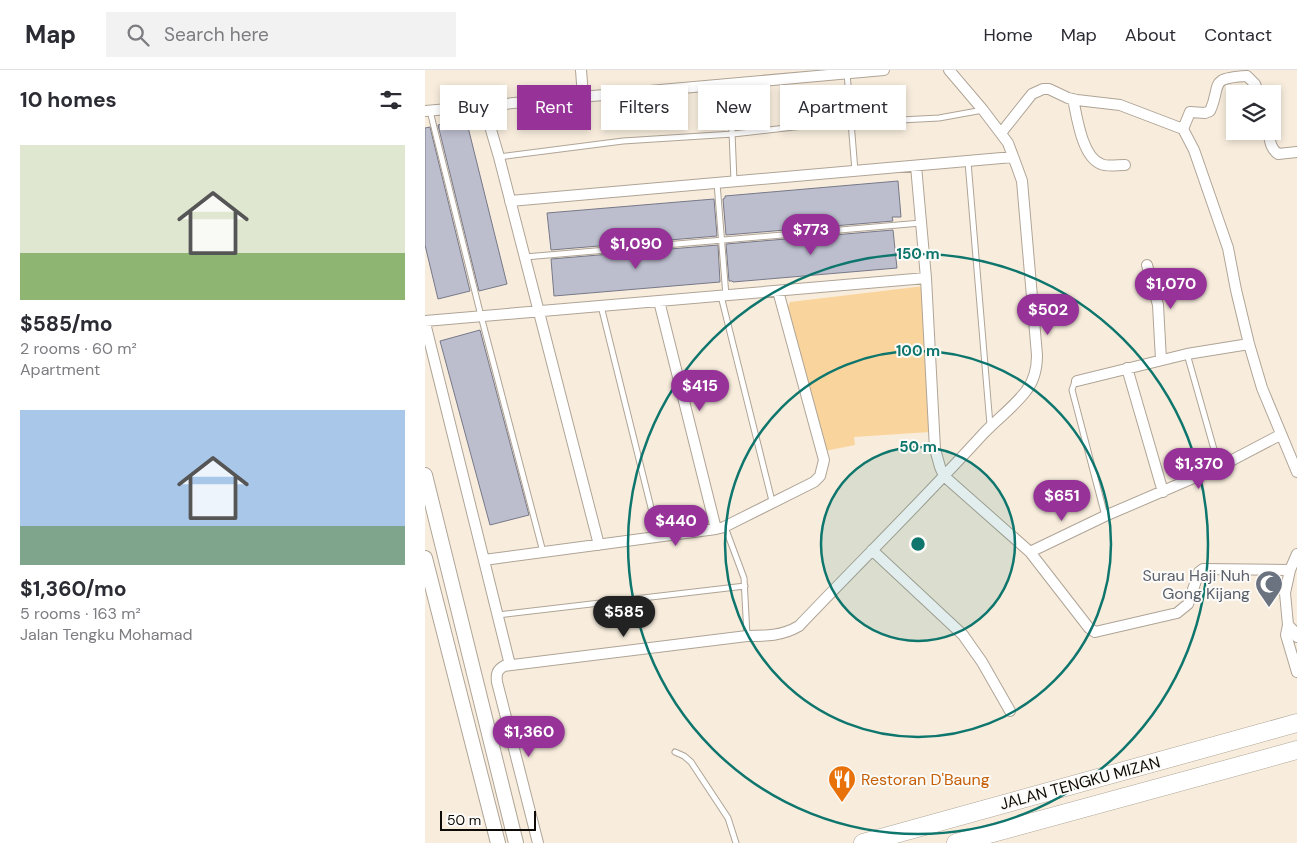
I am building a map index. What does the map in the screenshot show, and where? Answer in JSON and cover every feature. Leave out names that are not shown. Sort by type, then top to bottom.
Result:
[{"type":"highway","name":"JALAN TENGKU MIZAN","points":[[863,843],[1297,723]]},
{"type":"highway","name":"JALAN TENGKU MIZAN","points":[[956,843],[1297,750]]},
{"type":"main road","points":[[425,475],[516,843]]},
{"type":"main road","points":[[425,558],[498,843]]},
{"type":"street","points":[[581,70],[582,85]]},
{"type":"street","points":[[591,95],[884,70]]},
{"type":"street","points":[[537,843],[497,682],[499,669],[510,665],[747,636],[777,636],[789,632],[799,626],[990,426],[1026,391],[1034,376],[1037,364],[1022,181],[1008,143],[949,70]]},
{"type":"street","points":[[1183,129],[1190,112],[1205,113],[1210,111],[1216,85],[1224,79],[1247,76],[1255,85]]},
{"type":"street","points":[[1001,133],[1032,94],[1036,91],[1049,89],[1073,100],[1120,105],[1183,129],[1193,150],[1228,248],[1249,344],[1262,388],[1297,472]]},
{"type":"street","points":[[1073,100],[1083,139],[1093,158],[1102,165],[1125,165]]},
{"type":"street","points":[[427,111],[440,110]]},
{"type":"street","points":[[491,130],[599,545]]},
{"type":"street","points":[[1270,140],[1271,147],[1278,154],[1297,152]]},
{"type":"street","points":[[510,201],[1013,157]]},
{"type":"street","points":[[916,166],[926,278],[935,449],[944,476],[1030,552],[1089,628],[1095,632],[1177,613],[1188,604],[1199,572],[1203,569],[1290,570]]},
{"type":"street","points":[[1147,265],[1158,305],[1161,360]]},
{"type":"street","points":[[510,665],[425,322],[926,278]]},
{"type":"street","points":[[484,560],[720,528],[814,482],[820,476],[823,460],[778,291]]},
{"type":"street","points":[[659,301],[720,528]]},
{"type":"street","points":[[1077,381],[1187,354],[1249,344]]},
{"type":"street","points":[[1127,368],[1163,492]]},
{"type":"street","points":[[1030,552],[1105,516],[1219,467],[1281,435]]},
{"type":"street","points":[[872,550],[963,635],[982,662],[1011,711]]},
{"type":"street","points":[[1297,554],[1290,570],[1285,593],[1288,625],[1286,635],[1297,672]]},
{"type":"street","points":[[1288,625],[1297,637]]},
{"type":"lane","points":[[847,73],[848,85]]},
{"type":"lane","points":[[730,83],[734,181]]},
{"type":"lane","points":[[906,120],[939,118],[983,110]]},
{"type":"lane","points":[[427,111],[543,552]]},
{"type":"lane","points":[[499,157],[623,141],[733,134],[780,129]]},
{"type":"lane","points":[[852,130],[855,172]]},
{"type":"lane","points":[[968,162],[990,426]]},
{"type":"lane","points":[[717,183],[724,296],[772,502]]},
{"type":"lane","points":[[524,257],[921,223]]},
{"type":"lane","points":[[601,306],[658,537]]},
{"type":"lane","points":[[1187,354],[1219,467]]},
{"type":"lane","points":[[1077,381],[1072,390],[1105,516]]},
{"type":"lane","points":[[720,528],[745,586],[747,636]]},
{"type":"lane","points":[[498,615],[745,586]]},
{"type":"lane","points":[[675,752],[691,762],[728,818],[736,843]]},
{"type":"shaded area","points":[[924,286],[930,432],[854,437],[855,445],[825,451],[787,309],[790,302]]},
{"type":"building","points":[[438,125],[440,125],[440,130],[469,130],[507,284],[479,291]]},
{"type":"building","points":[[430,127],[470,291],[438,299],[425,245],[425,128]]},
{"type":"building","points":[[898,181],[901,217],[892,217],[893,221],[726,235],[723,199],[725,196]]},
{"type":"building","points":[[714,199],[717,236],[551,250],[547,213]]},
{"type":"building","points":[[893,230],[897,268],[729,281],[726,244]]},
{"type":"building","points":[[718,245],[720,282],[554,296],[551,259]]},
{"type":"building","points":[[480,330],[529,515],[490,525],[440,341]]},
{"type":"place","name":"Surau Haji Nuh Gong Kijang","points":[[1269,608]]},
{"type":"place","name":"Restoran D'Baung","points":[[842,803]]}]
